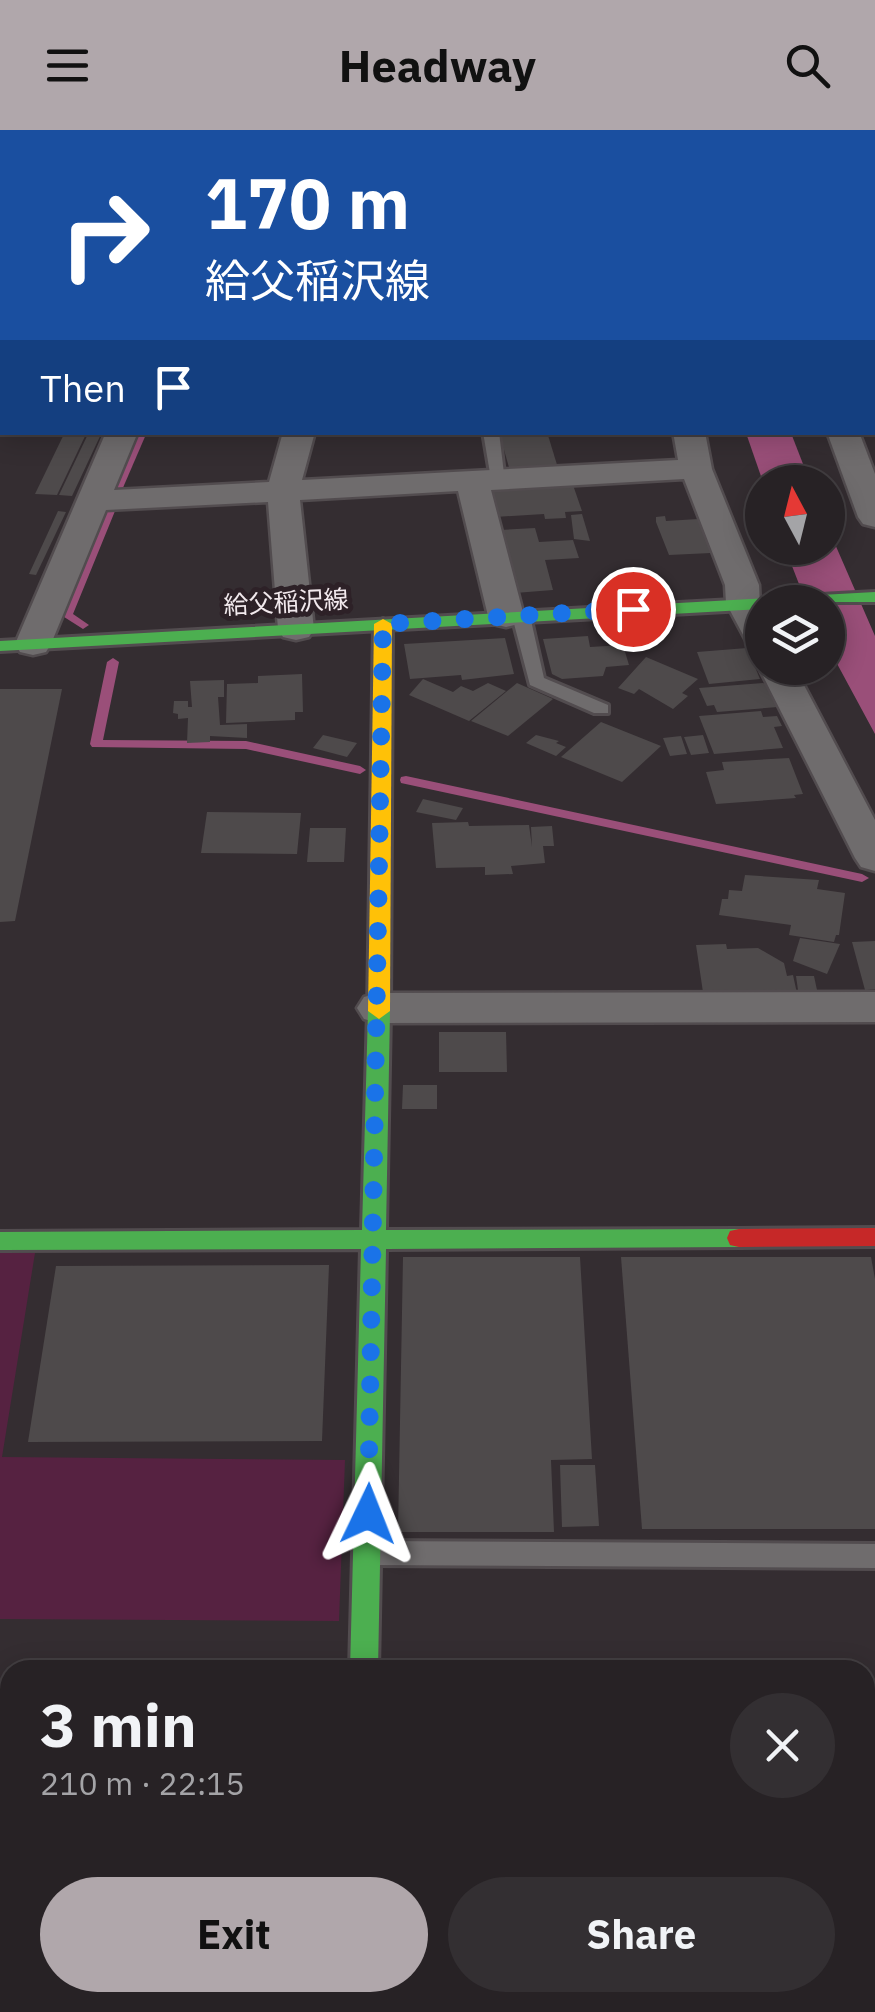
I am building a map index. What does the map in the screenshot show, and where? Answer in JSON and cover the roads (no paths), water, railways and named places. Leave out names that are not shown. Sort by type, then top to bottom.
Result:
[{"type":"street","points":[[16,645],[92,502],[121,435]]},
{"type":"street","points":[[296,629],[283,491],[297,435]]},
{"type":"street","points":[[690,435],[696,469],[745,590]]},
{"type":"street","points":[[843,435],[875,517]]},
{"type":"street","points":[[92,502],[696,469]]},
{"type":"street","points":[[486,480],[514,616]]},
{"type":"street","name":"給父稲沢線","points":[[845,598],[875,597]]},
{"type":"street","name":"給父稲沢線","points":[[16,645],[745,602]]},
{"type":"street","points":[[364,1660],[376,1240],[383,624]]},
{"type":"street","points":[[787,685],[875,858]]},
{"type":"street","points":[[379,1008],[875,1006]]},
{"type":"street","points":[[0,1242],[875,1237]]},
{"type":"lane","points":[[486,480],[490,435]]},
{"type":"lane","points":[[514,616],[536,681],[602,709]]},
{"type":"lane","points":[[368,1553],[875,1556]]},
{"type":"waterway","points":[[117,490],[141,435]]},
{"type":"waterway","points":[[83,625],[67,615],[109,511]]},
{"type":"waterway","points":[[113,662],[96,744],[246,745],[360,770]]},
{"type":"waterway","points":[[406,780],[862,878]]}]
